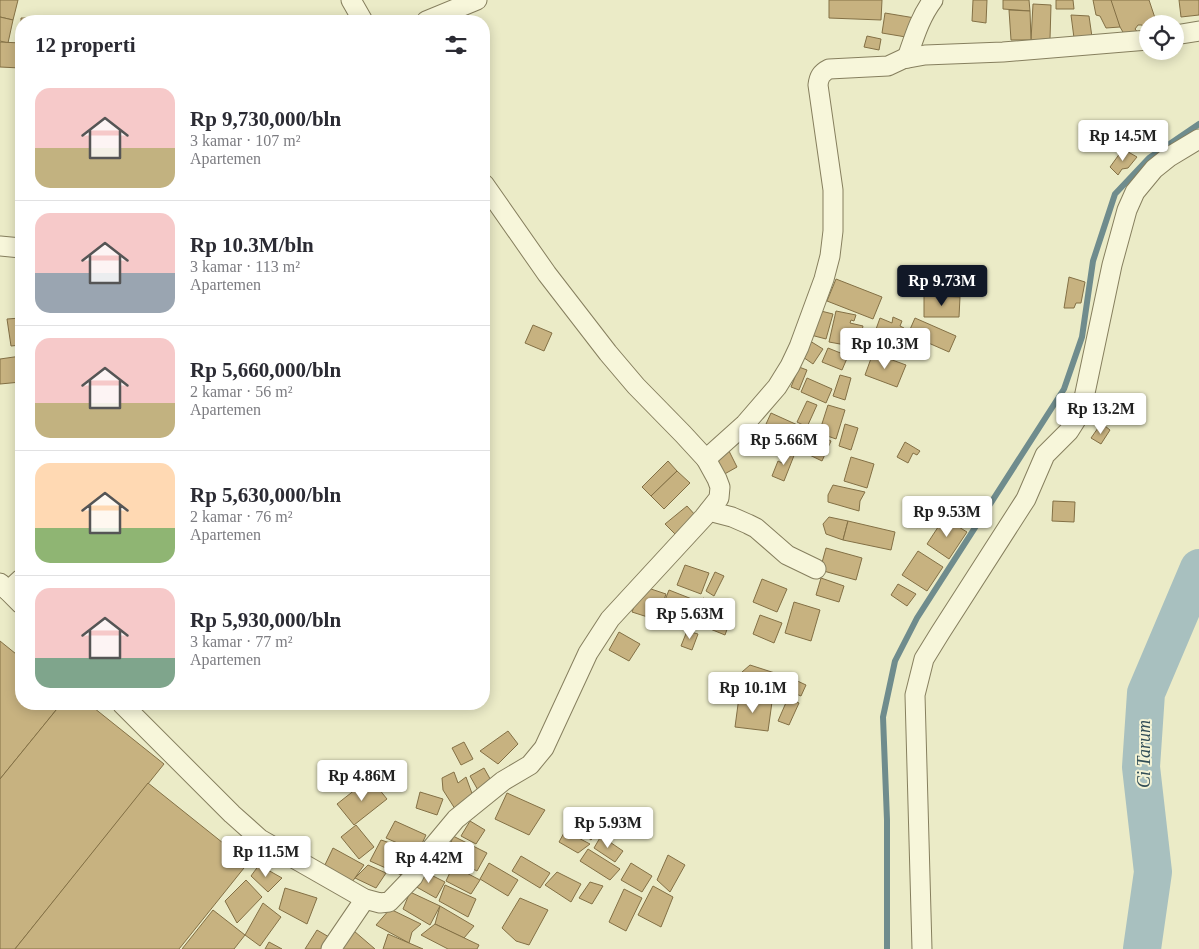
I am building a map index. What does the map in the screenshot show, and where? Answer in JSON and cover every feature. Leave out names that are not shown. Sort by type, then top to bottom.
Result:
[{"type":"street","points":[[351,0],[360,15]]},
{"type":"street","points":[[441,15],[477,0]]},
{"type":"street","points":[[907,58],[926,8],[933,0]]},
{"type":"street","points":[[1184,34],[1199,31]]},
{"type":"street","points":[[706,459],[745,424],[777,387],[799,347],[824,280],[832,240],[834,190],[818,86],[820,76],[829,69],[888,66],[907,58],[1139,41]]},
{"type":"street","points":[[922,949],[915,695],[924,659],[1026,499],[1045,455],[1069,431],[1081,412],[1112,265],[1127,210],[1136,192],[1154,169],[1199,138]]},
{"type":"street","points":[[128,710],[232,814],[260,838],[365,899],[380,903],[389,902],[413,876],[422,861],[456,819],[485,795],[530,765],[536,758],[544,748],[588,652],[604,626],[626,599],[719,498],[720,493],[717,479],[706,459],[636,386],[608,353],[547,274],[490,193]]},
{"type":"street","points":[[0,246],[15,247]]},
{"type":"street","points":[[709,511],[732,516],[756,528],[787,555],[816,569]]},
{"type":"street","points":[[331,949],[365,899]]},
{"type":"building","points":[[0,0],[18,0],[13,20],[0,17]]},
{"type":"building","points":[[829,0],[882,0],[881,20],[829,18]]},
{"type":"building","points":[[973,0],[987,0],[986,23],[972,21]]},
{"type":"building","points":[[1003,0],[1029,0],[1030,11],[1003,9]]},
{"type":"building","points":[[1056,0],[1073,0],[1074,9],[1056,9]]},
{"type":"building","points":[[1093,0],[1114,0],[1120,27],[1106,28],[1100,16],[1096,15]]},
{"type":"building","points":[[1111,0],[1149,0],[1154,15],[1139,15],[1139,25],[1135,29],[1139,36],[1127,39],[1120,27]]},
{"type":"building","points":[[1179,0],[1199,0],[1199,15],[1184,17],[1181,15]]},
{"type":"building","points":[[1033,4],[1051,5],[1050,39],[1031,40]]},
{"type":"building","points":[[1009,10],[1030,11],[1031,40],[1011,40]]},
{"type":"building","points":[[885,13],[915,18],[912,38],[882,33]]},
{"type":"building","points":[[1071,15],[1089,16],[1092,37],[1074,38]]},
{"type":"building","points":[[0,17],[13,20],[8,43],[0,41]]},
{"type":"building","points":[[867,36],[881,39],[879,50],[864,47]]},
{"type":"building","points":[[0,42],[15,43],[15,68],[0,67]]},
{"type":"building","points":[[1123,149],[1137,157],[1128,168],[1122,169],[1118,175],[1110,167]]},
{"type":"building","points":[[1069,277],[1085,282],[1081,303],[1076,303],[1074,308],[1064,308]]},
{"type":"building","points":[[836,279],[882,297],[873,319],[827,301]]},
{"type":"building","points":[[924,296],[960,297],[959,317],[924,317]]},
{"type":"building","points":[[813,309],[833,314],[826,339],[807,334]]},
{"type":"building","points":[[836,311],[856,315],[854,321],[851,320],[850,323],[863,326],[859,344],[852,343],[851,346],[829,342]]},
{"type":"building","points":[[893,317],[902,321],[900,326],[904,328],[894,357],[861,346],[867,329],[875,332],[880,318],[892,323]]},
{"type":"building","points":[[15,318],[15,346],[11,346],[7,319]]},
{"type":"building","points":[[915,318],[956,336],[949,352],[908,334]]},
{"type":"building","points":[[533,325],[552,333],[544,351],[525,343]]},
{"type":"building","points":[[810,341],[823,349],[813,364],[800,355]]},
{"type":"building","points":[[828,348],[848,356],[842,370],[822,362]]},
{"type":"building","points":[[873,353],[906,365],[897,387],[865,375]]},
{"type":"building","points":[[15,357],[15,383],[0,384],[0,359]]},
{"type":"building","points":[[799,367],[807,370],[799,390],[791,387]]},
{"type":"building","points":[[840,375],[851,378],[845,400],[833,396]]},
{"type":"building","points":[[807,378],[832,389],[826,403],[801,392]]},
{"type":"building","points":[[807,401],[817,405],[807,427],[797,422]]},
{"type":"building","points":[[828,405],[845,410],[836,439],[819,433]]},
{"type":"building","points":[[771,413],[802,427],[793,447],[762,433]]},
{"type":"building","points":[[845,424],[858,428],[851,450],[839,446]]},
{"type":"building","points":[[1105,426],[1110,430],[1101,444],[1091,438],[1098,428],[1102,431]]},
{"type":"building","points":[[802,427],[831,441],[822,461],[793,447]]},
{"type":"building","points":[[747,428],[762,441],[752,451],[738,438]]},
{"type":"building","points":[[905,442],[920,451],[917,455],[913,453],[908,463],[897,457]]},
{"type":"building","points":[[787,450],[795,453],[784,481],[772,476],[778,461],[782,463]]},
{"type":"building","points":[[729,451],[737,467],[721,476],[712,460]]},
{"type":"building","points":[[851,457],[874,464],[867,488],[844,481]]},
{"type":"building","points":[[668,461],[677,471],[651,496],[642,487]]},
{"type":"building","points":[[677,471],[690,483],[664,509],[651,496]]},
{"type":"building","points":[[833,485],[865,492],[860,501],[859,511],[828,502],[828,495]]},
{"type":"building","points":[[1053,501],[1075,502],[1074,522],[1052,521]]},
{"type":"building","points":[[687,506],[696,516],[675,534],[665,524]]},
{"type":"building","points":[[829,517],[848,521],[843,540],[826,534],[823,524]]},
{"type":"building","points":[[944,518],[967,532],[949,559],[927,544]]},
{"type":"building","points":[[848,521],[895,532],[891,550],[843,540]]},
{"type":"building","points":[[826,548],[862,558],[856,580],[820,570]]},
{"type":"building","points":[[918,551],[943,567],[927,591],[902,575]]},
{"type":"building","points":[[685,565],[709,573],[701,594],[677,585]]},
{"type":"building","points":[[715,572],[724,576],[714,596],[706,591]]},
{"type":"building","points":[[821,578],[844,586],[839,602],[816,595]]},
{"type":"building","points":[[762,579],[787,589],[777,612],[753,602]]},
{"type":"building","points":[[898,584],[916,594],[907,606],[891,595]]},
{"type":"building","points":[[642,586],[666,594],[657,620],[632,612]]},
{"type":"building","points":[[669,590],[697,601],[691,616],[663,605]]},
{"type":"building","points":[[703,598],[734,610],[725,635],[693,622]]},
{"type":"building","points":[[794,602],[820,610],[811,641],[785,633]]},
{"type":"building","points":[[760,615],[782,623],[774,643],[753,634]]},
{"type":"building","points":[[687,631],[698,634],[692,650],[681,646]]},
{"type":"building","points":[[619,632],[640,644],[629,661],[609,650]]},
{"type":"building","points":[[0,641],[15,653],[15,710],[56,710],[0,779]]},
{"type":"building","points":[[750,665],[784,676],[772,694],[742,681],[742,672]]},
{"type":"building","points":[[791,678],[806,685],[801,696],[786,690]]},
{"type":"building","points":[[739,697],[772,702],[768,731],[735,727]]},
{"type":"building","points":[[788,698],[799,703],[789,725],[778,721]]},
{"type":"building","points":[[56,710],[96,710],[164,764],[15,949],[0,949],[0,779]]},
{"type":"building","points":[[508,731],[518,744],[498,764],[480,751]]},
{"type":"building","points":[[464,742],[473,759],[461,765],[452,748]]},
{"type":"building","points":[[484,768],[493,784],[479,792],[470,776]]},
{"type":"building","points":[[454,772],[458,783],[466,777],[474,799],[457,812],[443,790],[442,778]]},
{"type":"building","points":[[370,778],[387,799],[354,825],[337,804]]},
{"type":"building","points":[[148,783],[248,863],[179,949],[15,949]]},
{"type":"building","points":[[420,792],[443,799],[437,815],[416,808]]},
{"type":"building","points":[[507,793],[545,810],[529,835],[495,819]]},
{"type":"building","points":[[576,811],[605,822],[591,840],[567,822]]},
{"type":"building","points":[[395,821],[426,835],[418,852],[386,838]]},
{"type":"building","points":[[470,821],[485,830],[476,844],[461,836]]},
{"type":"building","points":[[356,825],[374,847],[359,859],[341,837]]},
{"type":"building","points":[[565,831],[590,844],[578,853],[559,842]]},
{"type":"building","points":[[453,836],[487,853],[477,871],[447,856]]},
{"type":"building","points":[[601,836],[623,851],[615,862],[594,848]]},
{"type":"building","points":[[381,840],[418,852],[406,877],[370,861]]},
{"type":"building","points":[[333,848],[364,865],[350,885],[323,869]]},
{"type":"building","points":[[588,849],[620,869],[610,880],[580,861]]},
{"type":"building","points":[[668,855],[685,865],[670,892],[657,880]]},
{"type":"building","points":[[521,856],[550,873],[540,888],[512,871]]},
{"type":"building","points":[[489,863],[518,880],[508,896],[480,879]]},
{"type":"building","points":[[631,863],[652,876],[642,892],[621,880]]},
{"type":"building","points":[[259,865],[282,878],[268,892],[251,876]]},
{"type":"building","points":[[368,865],[386,873],[376,888],[355,878]]},
{"type":"building","points":[[453,866],[480,880],[471,894],[446,881]]},
{"type":"building","points":[[421,870],[445,882],[436,898],[413,885]]},
{"type":"building","points":[[557,872],[581,884],[571,902],[545,885]]},
{"type":"building","points":[[246,880],[262,897],[237,923],[225,901]]},
{"type":"building","points":[[590,882],[603,886],[592,904],[579,898]]},
{"type":"building","points":[[445,885],[476,899],[468,917],[439,901]]},
{"type":"building","points":[[653,886],[673,897],[661,927],[638,915]]},
{"type":"building","points":[[285,888],[317,898],[307,924],[279,909]]},
{"type":"building","points":[[624,889],[642,898],[626,931],[609,922]]},
{"type":"building","points":[[410,892],[440,906],[430,925],[403,909]]},
{"type":"building","points":[[520,898],[548,910],[529,945],[516,941],[502,928]]},
{"type":"building","points":[[263,903],[281,917],[260,946],[245,935]]},
{"type":"building","points":[[440,906],[474,926],[464,938],[435,924]]},
{"type":"building","points":[[390,909],[421,924],[412,932],[409,943],[376,925]]},
{"type":"building","points":[[213,910],[245,935],[234,949],[182,949]]},
{"type":"building","points":[[435,924],[479,945],[477,949],[448,949],[421,935]]},
{"type":"building","points":[[317,930],[329,937],[322,949],[305,949]]},
{"type":"building","points":[[354,931],[375,949],[342,949]]},
{"type":"building","points":[[388,934],[423,949],[383,949]]},
{"type":"building","points":[[269,942],[282,949],[265,949]]},
{"type":"waterway","points":[[887,949],[887,820],[883,717],[895,661],[917,618],[1064,389],[1082,337],[1093,261],[1115,194],[1149,158],[1199,124]]},
{"type":"waterway","name":"Ci Tarum","points":[[1142,949],[1153,872],[1141,767],[1146,693],[1199,568]]}]
